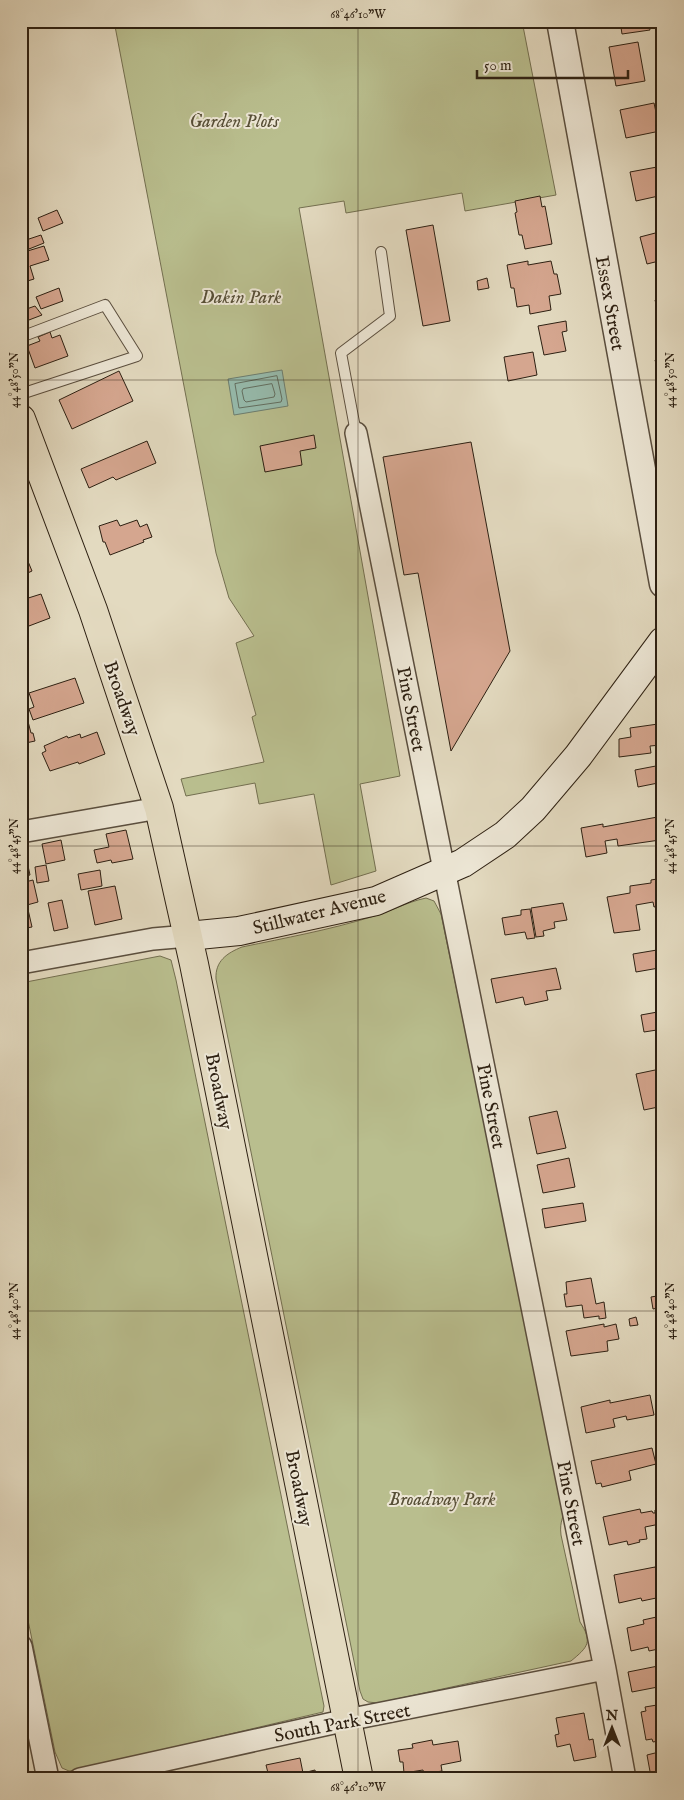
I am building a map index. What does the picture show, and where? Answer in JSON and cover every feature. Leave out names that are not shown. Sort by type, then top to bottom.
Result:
[{"type":"main road","name":"Broadway","points":[[21,419],[93,610],[160,808],[188,936],[359,1779]]},
{"type":"main road","name":"Stillwater Avenue","points":[[188,936],[239,931],[376,901],[463,863],[505,835],[533,809],[578,756],[663,641]]},
{"type":"street","name":"Essex Street","points":[[560,21],[663,584]]},
{"type":"street","name":"Pine Street","points":[[356,433],[605,1669],[625,1779]]},
{"type":"street","points":[[21,832],[160,808]]},
{"type":"street","name":"Stillwater Avenue","points":[[21,963],[153,939],[188,936]]},
{"type":"street","points":[[21,1646],[48,1779]]},
{"type":"street","name":"South Park Street","points":[[80,1779],[347,1720],[605,1669]]},
{"type":"lane","points":[[356,433],[341,353],[390,316],[380,252]]},
{"type":"lane","points":[[21,337],[105,305],[137,356],[21,394]]},
{"type":"green space","points":[[114,21],[522,21],[556,195],[465,211],[462,193],[346,213],[344,201],[299,208],[400,776],[360,784],[376,871],[331,885],[314,794],[259,804],[255,783],[186,796],[181,779],[264,762],[252,717],[256,715],[236,643],[254,636],[229,598],[216,553]]},
{"type":"green space","name":"Broadway Park","points":[[426,898],[434,901],[441,914],[564,1506],[561,1535],[580,1622],[586,1635],[587,1644],[571,1661],[378,1703],[368,1702],[363,1699],[360,1691],[216,973],[223,958],[242,947],[355,922]]},
{"type":"green space","points":[[160,956],[171,960],[176,980],[324,1706],[323,1712],[69,1771],[62,1768],[55,1752],[21,1586],[21,983]]},
{"type":"water","points":[[282,370],[288,406],[234,415],[228,379]]},
{"type":"building","points":[[620,21],[648,21],[650,30],[622,34]]},
{"type":"building","points":[[638,42],[645,81],[616,86],[609,47]]},
{"type":"building","points":[[654,103],[660,131],[626,138],[620,110]]},
{"type":"building","points":[[657,167],[663,195],[636,201],[630,172]]},
{"type":"building","points":[[540,196],[542,207],[545,206],[552,244],[525,249],[522,235],[519,235],[515,201]]},
{"type":"building","points":[[57,210],[63,223],[43,231],[38,218]]},
{"type":"building","points":[[433,225],[450,321],[423,326],[406,230]]},
{"type":"building","points":[[663,231],[663,260],[647,264],[640,237]]},
{"type":"building","points":[[41,235],[44,243],[29,249],[26,240]]},
{"type":"building","points":[[44,246],[49,260],[30,266],[34,279],[21,283],[21,253]]},
{"type":"building","points":[[528,261],[528,265],[551,261],[554,274],[557,274],[561,294],[549,296],[551,310],[530,314],[529,305],[517,307],[507,265]]},
{"type":"building","points":[[487,278],[489,288],[478,290],[477,281]]},
{"type":"building","points":[[59,288],[63,301],[41,309],[36,297]]},
{"type":"building","points":[[663,298],[663,326],[662,327],[655,300]]},
{"type":"building","points":[[35,306],[42,315],[21,323],[21,311]]},
{"type":"building","points":[[566,321],[567,331],[562,332],[566,351],[544,355],[538,326]]},
{"type":"building","points":[[50,332],[52,338],[60,335],[68,356],[35,368],[27,346],[40,341],[38,337]]},
{"type":"building","points":[[533,352],[537,375],[508,381],[504,357]]},
{"type":"building","points":[[663,358],[663,373],[659,374],[655,360]]},
{"type":"building","points":[[119,371],[133,401],[72,429],[59,400]]},
{"type":"building","points":[[314,435],[316,448],[300,451],[302,465],[265,472],[260,446]]},
{"type":"building","points":[[147,441],[156,463],[116,480],[113,477],[89,488],[81,469]]},
{"type":"building","points":[[471,442],[510,651],[451,751],[418,573],[404,575],[383,457]]},
{"type":"building","points":[[117,520],[120,526],[137,520],[140,527],[147,524],[152,537],[110,555],[105,542],[103,542],[99,526]]},
{"type":"building","points":[[27,559],[32,571],[21,576],[21,561]]},
{"type":"building","points":[[41,594],[50,618],[21,629],[21,611],[26,610],[22,600]]},
{"type":"building","points":[[75,678],[84,703],[33,720],[29,709],[34,707],[29,693]]},
{"type":"building","points":[[24,706],[35,741],[21,744],[21,707]]},
{"type":"building","points":[[658,724],[661,745],[650,746],[651,753],[619,757],[619,739],[631,737],[630,728]]},
{"type":"building","points":[[97,732],[105,754],[79,764],[78,762],[50,771],[42,753],[46,751],[44,746],[67,736],[68,738],[80,734],[81,738]]},
{"type":"building","points":[[661,765],[663,782],[638,787],[635,770]]},
{"type":"building","points":[[663,816],[663,837],[659,837],[660,840],[618,846],[617,839],[605,841],[607,853],[586,857],[581,828],[603,824],[603,827]]},
{"type":"building","points":[[126,830],[133,859],[112,863],[111,860],[97,863],[94,850],[109,847],[106,834]]},
{"type":"building","points":[[61,840],[65,860],[46,864],[42,844]]},
{"type":"building","points":[[25,852],[30,875],[21,877],[21,853]]},
{"type":"building","points":[[46,865],[49,881],[37,883],[35,867]]},
{"type":"building","points":[[100,870],[102,886],[81,890],[78,874]]},
{"type":"building","points":[[663,878],[663,905],[654,907],[653,902],[636,905],[640,930],[614,933],[607,897],[630,893],[630,886],[651,883],[651,880]]},
{"type":"building","points":[[33,880],[38,902],[27,905],[32,927],[21,929],[21,883]]},
{"type":"building","points":[[115,886],[122,919],[95,925],[88,891]]},
{"type":"building","points":[[62,900],[68,928],[54,931],[48,903]]},
{"type":"building","points":[[563,903],[567,920],[554,922],[555,928],[543,931],[544,936],[536,937],[531,908]]},
{"type":"building","points":[[530,909],[535,938],[527,939],[525,932],[505,935],[502,918],[521,915],[521,910]]},
{"type":"building","points":[[663,949],[663,971],[660,971],[659,968],[636,972],[633,954]]},
{"type":"building","points":[[556,968],[561,989],[546,991],[548,1000],[525,1005],[523,997],[496,1003],[491,979]]},
{"type":"building","points":[[663,1011],[663,1031],[644,1032],[641,1015]]},
{"type":"building","points":[[660,1069],[663,1082],[663,1106],[644,1110],[636,1074]]},
{"type":"building","points":[[557,1111],[566,1148],[537,1154],[529,1117]]},
{"type":"building","points":[[569,1158],[575,1187],[543,1193],[537,1165]]},
{"type":"building","points":[[583,1203],[586,1221],[545,1228],[542,1209]]},
{"type":"building","points":[[591,1278],[596,1304],[604,1302],[606,1318],[599,1319],[599,1316],[584,1318],[582,1305],[566,1307],[564,1294],[567,1294],[566,1282]]},
{"type":"building","points":[[663,1295],[663,1307],[653,1309],[651,1297]]},
{"type":"building","points":[[636,1317],[638,1325],[630,1326],[629,1319]]},
{"type":"building","points":[[604,1324],[604,1327],[616,1324],[619,1339],[607,1341],[608,1351],[571,1356],[566,1331]]},
{"type":"building","points":[[650,1395],[654,1415],[627,1420],[626,1416],[613,1419],[615,1427],[586,1433],[581,1407],[610,1400],[610,1403]]},
{"type":"building","points":[[652,1448],[656,1464],[629,1471],[631,1480],[602,1487],[601,1483],[596,1484],[591,1461]]},
{"type":"building","points":[[640,1509],[641,1513],[652,1511],[655,1513],[655,1510],[657,1510],[660,1524],[645,1527],[647,1539],[639,1540],[640,1542],[628,1545],[627,1541],[609,1545],[603,1517]]},
{"type":"building","points":[[655,1567],[656,1570],[663,1568],[663,1593],[660,1593],[661,1597],[642,1601],[641,1598],[619,1603],[614,1575]]},
{"type":"building","points":[[661,1616],[663,1620],[663,1648],[649,1651],[648,1647],[631,1651],[627,1628],[644,1624],[643,1620]]},
{"type":"building","points":[[663,1665],[663,1686],[632,1692],[628,1672]]},
{"type":"building","points":[[663,1704],[663,1740],[653,1742],[652,1739],[646,1740],[641,1712],[646,1711],[645,1707]]},
{"type":"building","points":[[584,1713],[589,1740],[593,1739],[596,1757],[574,1761],[570,1744],[557,1747],[555,1735],[559,1734],[556,1718]]},
{"type":"building","points":[[432,1740],[433,1745],[458,1741],[461,1761],[441,1765],[442,1771],[424,1774],[423,1770],[404,1773],[403,1762],[400,1762],[398,1750],[413,1748],[412,1744]]},
{"type":"building","points":[[663,1751],[663,1775],[651,1777],[647,1755]]},
{"type":"building","points":[[300,1758],[303,1773],[315,1770],[317,1779],[249,1779],[248,1777],[268,1773],[266,1765]]},
{"type":"park label","name":"Garden Plots","points":[[234,120]]},
{"type":"park label","name":"Dakin Park","points":[[241,296]]}]
